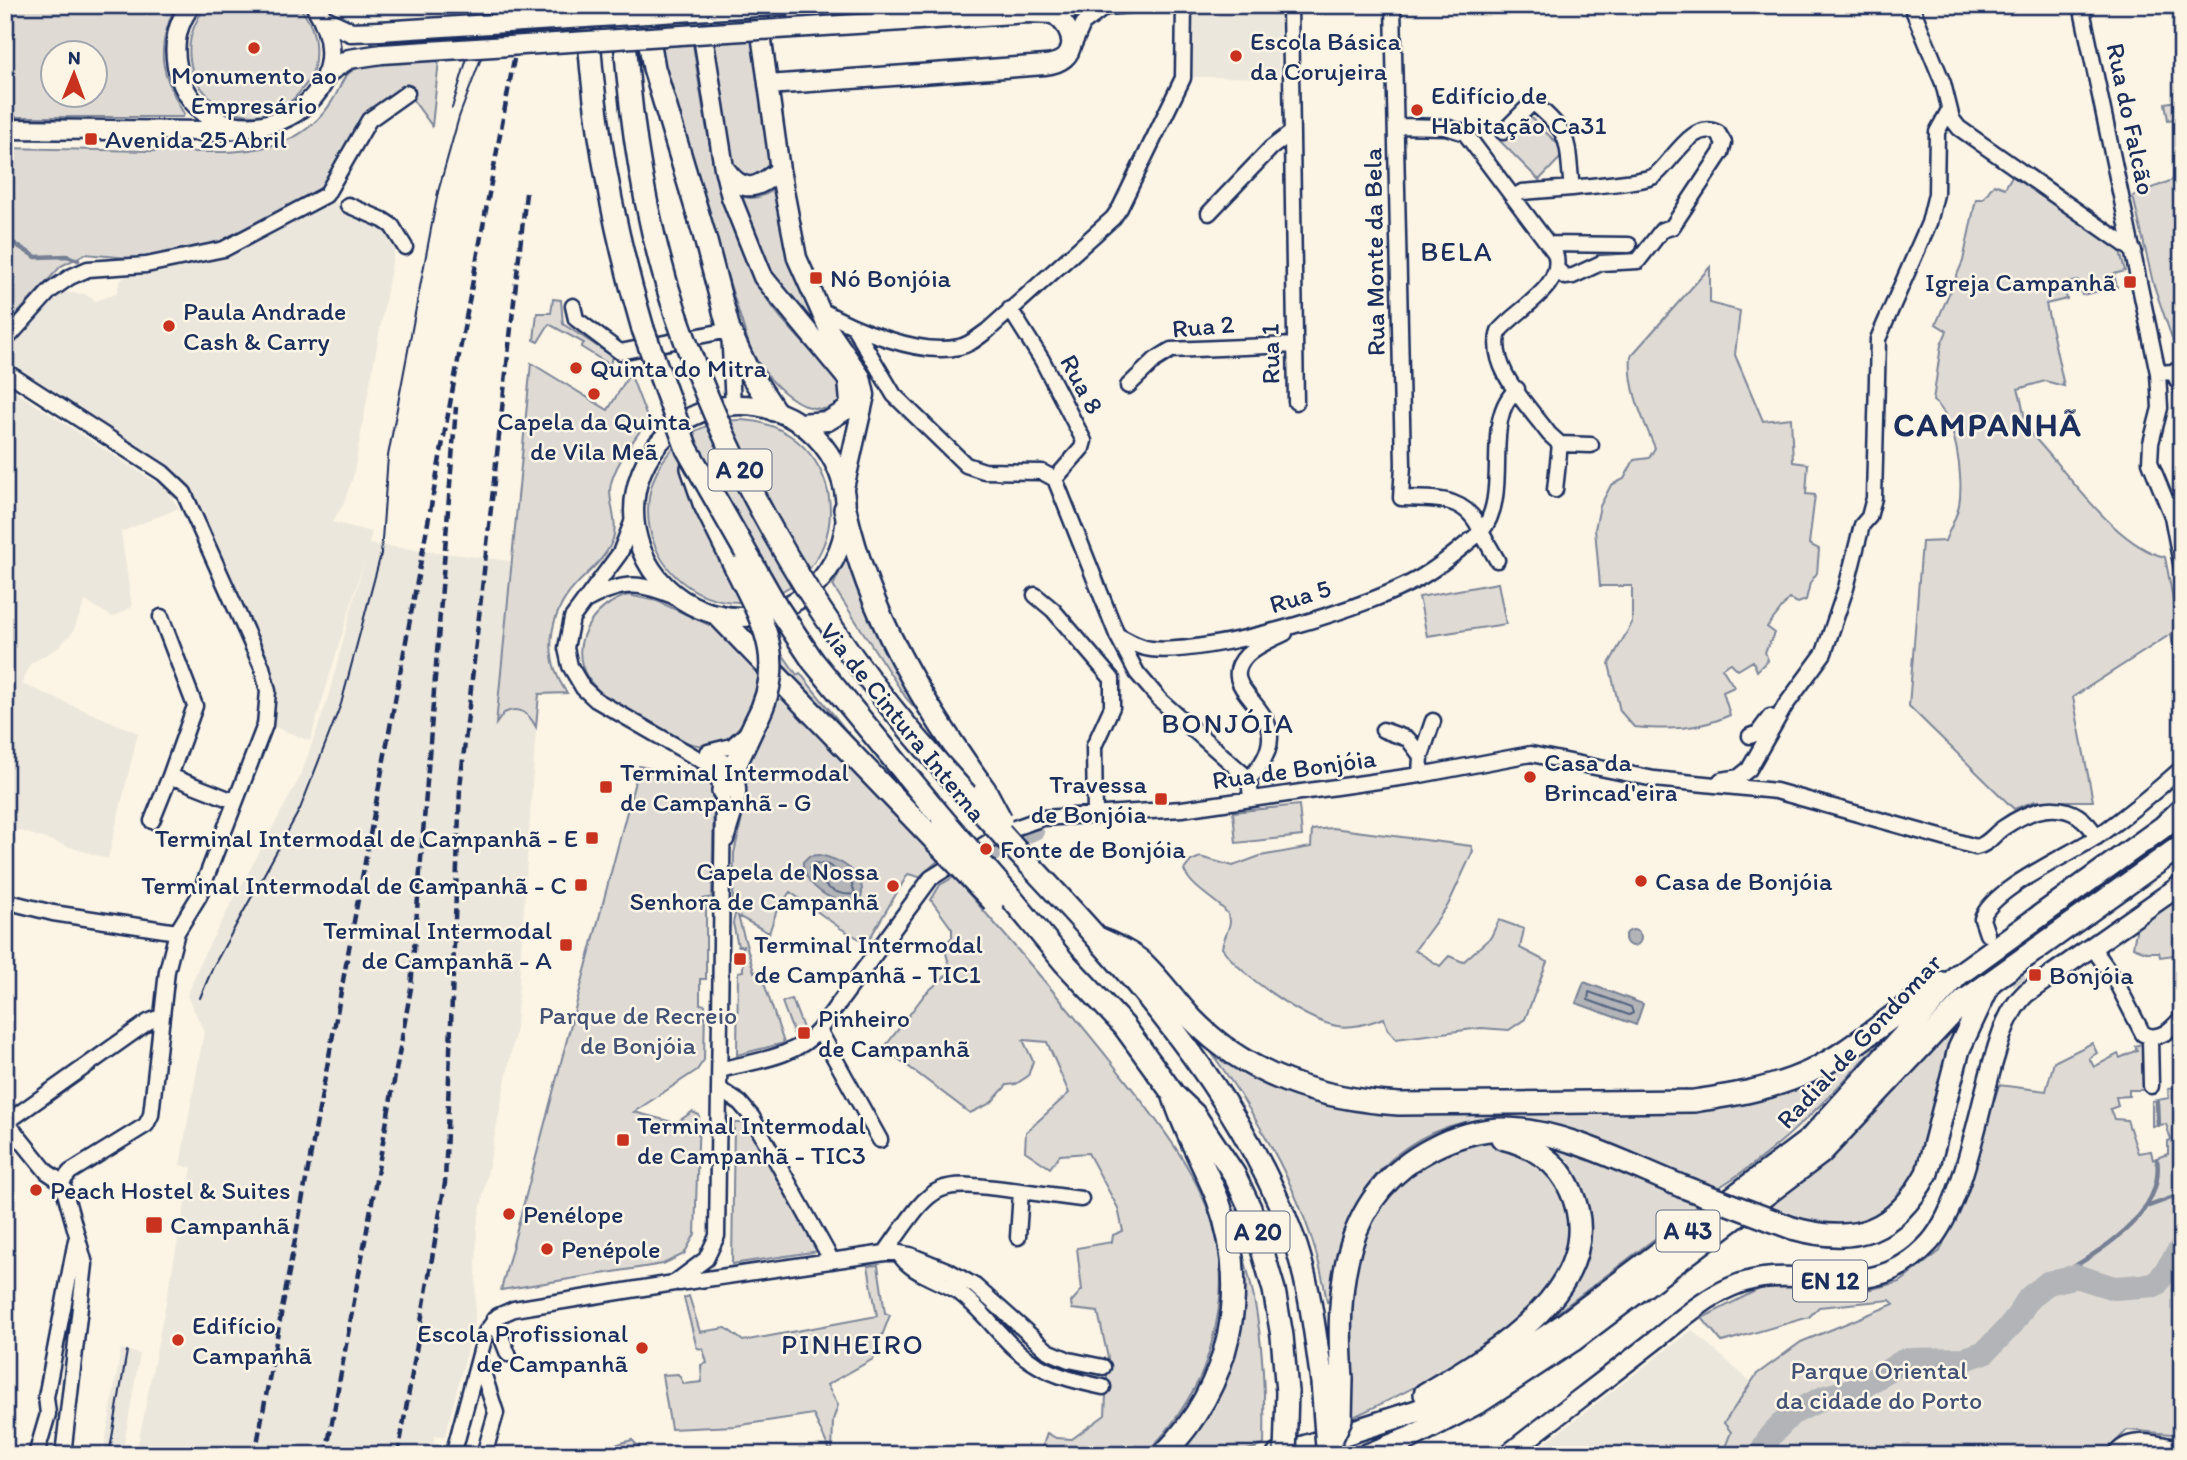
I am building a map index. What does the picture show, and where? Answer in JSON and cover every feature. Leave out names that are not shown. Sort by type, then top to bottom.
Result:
[{"type":"highway","name":"Via de Cintura Interna","points":[[587,5],[613,213],[643,328],[687,449],[770,595],[813,660],[942,818],[1000,897]]},
{"type":"highway","points":[[643,5],[654,68],[704,234],[729,330],[746,367],[774,411]]},
{"type":"highway","name":"Via de Cintura Interna","points":[[624,15],[629,91],[642,178],[662,272],[698,379],[727,445],[779,541],[814,598],[907,727],[1096,937],[1210,1080],[1253,1150],[1293,1239],[1332,1381]]},
{"type":"highway","points":[[687,449],[704,503],[769,639],[772,663],[771,685],[723,791]]},
{"type":"highway","points":[[844,498],[852,537],[881,622],[925,705],[985,790],[1014,848]]},
{"type":"highway","points":[[719,616],[923,828],[1000,897]]},
{"type":"highway","name":"Radial de Gondomar","points":[[1278,1455],[1417,1411],[1476,1384],[1563,1325],[1809,1140],[1958,975],[2163,827],[2182,809]]},
{"type":"highway","name":"Radial de Gondomar","points":[[1367,1455],[1410,1438],[1481,1401],[1572,1341],[1821,1153],[1964,1000],[2182,845]]},
{"type":"highway","name":"A 20","points":[[1000,897],[1021,911],[1124,1026],[1174,1095],[1194,1114],[1216,1144],[1250,1208],[1274,1290],[1282,1336],[1287,1392],[1286,1455]]},
{"type":"highway","points":[[1096,937],[1141,961],[1193,1020],[1250,1065],[1286,1083],[1324,1094],[1357,1101],[1399,1104],[1695,1101],[1741,1094],[1777,1085],[1810,1071],[1926,993],[1958,975]]},
{"type":"highway","points":[[1327,1452],[1341,1419],[1332,1381],[1340,1289],[1362,1216],[1382,1185],[1412,1159],[1447,1140],[1503,1129],[1549,1136],[1792,1228],[1833,1237],[1870,1231],[1894,1216],[1917,1191],[1927,1172],[1959,1049],[1990,983]]},
{"type":"highway","points":[[1163,1455],[1189,1424],[1211,1390],[1228,1346],[1235,1294],[1232,1246],[1226,1223],[1182,1124],[1174,1095]]},
{"type":"highway","points":[[1372,1425],[1455,1377],[1519,1330],[1552,1298],[1573,1265],[1579,1223],[1572,1193],[1564,1175],[1552,1161],[1518,1141],[1468,1135]]},
{"type":"main road","points":[[191,5],[177,34],[175,56],[180,78],[190,97],[206,112],[225,123],[247,128]]},
{"type":"main road","points":[[698,5],[731,197],[763,277],[848,380],[850,403],[846,410],[828,421],[799,423]]},
{"type":"main road","points":[[757,5],[780,170],[797,258],[818,308],[864,385],[863,405],[844,498],[837,553],[819,582],[792,603],[760,615],[719,616],[681,599],[658,579],[646,561],[634,520],[638,480],[652,451],[683,422],[702,412],[733,405],[774,411],[799,423],[818,439],[832,458],[844,498]]},
{"type":"main road","points":[[319,10],[351,32],[789,5]]},
{"type":"main road","points":[[5,129],[209,131],[268,126],[287,120],[304,108],[317,93],[326,74],[329,37],[319,10]]},
{"type":"main road","points":[[326,74],[349,59],[382,54],[1038,13],[1059,18],[1070,37],[1070,52],[1060,63],[768,85]]},
{"type":"main road","points":[[724,168],[733,180],[750,187],[757,186],[780,170]]},
{"type":"main road","name":"EN 12","points":[[1507,1455],[1671,1328],[1730,1287],[1758,1278],[1789,1277],[1832,1282],[1871,1278],[1903,1264],[1928,1243],[1947,1216],[1998,1043],[2023,988],[2093,948],[2182,884]]},
{"type":"street","points":[[1038,13],[1130,5]]},
{"type":"street","points":[[818,308],[853,327],[921,347],[948,349],[974,341],[1121,208],[1183,78],[1184,5]]},
{"type":"street","name":"Rua 1","points":[[1290,5],[1296,402]]},
{"type":"street","name":"Rua Monte da Bela","points":[[1394,5],[1401,498],[1457,503],[1468,510],[1481,532]]},
{"type":"street","points":[[1911,5],[1943,83],[1949,110],[1959,128],[2134,251]]},
{"type":"street","name":"Rua do Falcão","points":[[2081,5],[2158,373],[2160,408],[2150,450],[2150,462],[2172,516],[2182,569]]},
{"type":"street","points":[[1070,52],[1083,24],[1105,7]]},
{"type":"street","points":[[5,341],[50,291],[88,269],[146,265],[223,249],[329,197],[355,142],[377,113],[407,93]]},
{"type":"street","points":[[1503,132],[1530,105],[1536,104],[1562,130],[1571,151],[1572,188]]},
{"type":"street","points":[[1750,736],[1758,733],[1791,697],[1824,653],[1862,525],[1873,507],[1877,463],[1878,339],[1929,223],[1936,194],[1937,131],[1949,110]]},
{"type":"street","points":[[1396,126],[1446,127],[1465,133],[1548,244],[1555,253],[1558,270],[1565,277],[1573,276],[1601,262],[1637,261],[1662,230],[1672,227],[1721,153],[1724,143],[1718,133],[1707,130],[1692,136],[1652,177],[1522,192],[1513,197]]},
{"type":"street","points":[[1209,213],[1271,148],[1292,132]]},
{"type":"street","points":[[348,205],[383,219],[392,226],[405,247]]},
{"type":"street","points":[[1548,244],[1629,245]]},
{"type":"street","points":[[1555,491],[1560,444],[1498,362],[1496,341],[1499,331],[1548,284],[1558,270]]},
{"type":"street","points":[[573,306],[576,319],[620,352],[729,330],[733,405]]},
{"type":"street","name":"Rua 8","points":[[1010,309],[1042,360],[1084,441],[1082,448],[1055,480]]},
{"type":"street","points":[[853,327],[894,395],[966,465],[984,471],[1042,472],[1055,480],[1117,635],[1137,673],[1160,700],[1249,779],[1251,798]]},
{"type":"street","name":"Rua 2","points":[[1128,386],[1155,360],[1171,350],[1295,345]]},
{"type":"street","points":[[5,371],[163,473],[188,500],[262,667],[268,691],[265,725],[199,896],[177,932],[160,1017],[162,1035],[149,1120],[66,1177],[47,1172],[6,1121],[148,1021],[160,1017]]},
{"type":"street","points":[[2158,373],[2173,372],[2182,389]]},
{"type":"street","points":[[1497,560],[1481,532],[1489,522],[1494,501],[1504,402],[1517,389]]},
{"type":"street","points":[[1560,444],[1591,444]]},
{"type":"street","points":[[634,520],[620,553],[572,618],[566,638],[567,657],[573,674],[583,688],[603,705],[716,769],[723,791],[718,1227],[711,1252],[696,1269],[681,1280],[666,1285]]},
{"type":"street","name":"Rua 5","points":[[1117,635],[1140,647],[1164,649],[1244,639],[1362,604],[1406,585],[1427,574],[1481,532]]},
{"type":"street","points":[[583,602],[612,587],[630,584],[649,586],[681,599]]},
{"type":"street","points":[[1035,595],[1053,610],[1109,675],[1113,684],[1112,707],[1094,746],[1096,816]]},
{"type":"street","points":[[152,821],[195,706],[161,617]]},
{"type":"street","points":[[1249,779],[1266,756],[1270,731],[1266,717],[1240,686],[1240,666],[1249,653],[1314,618]]},
{"type":"street","points":[[1109,675],[1128,656]]},
{"type":"street","points":[[1710,786],[1716,781],[1740,777],[1748,769],[1791,697]]},
{"type":"street","points":[[1420,775],[1421,756],[1433,721]]},
{"type":"street","points":[[676,746],[712,752],[737,743],[755,723]]},
{"type":"street","points":[[1383,730],[1406,737],[1421,756]]},
{"type":"street","points":[[712,752],[731,769],[738,780],[739,793],[723,852]]},
{"type":"street","name":"Rua de Bonjóia","points":[[720,1070],[791,1051],[805,1044],[819,1030],[931,878],[1006,831],[1029,821],[1182,809],[1420,775],[1531,754],[1654,779],[1776,791],[1965,845],[1981,846],[2015,820],[2058,808],[2083,816],[2097,837]]},
{"type":"street","points":[[1987,933],[1982,919],[1993,902],[2051,862],[2097,837],[2182,768]]},
{"type":"street","points":[[170,776],[234,801]]},
{"type":"street","points":[[5,901],[54,913],[177,932]]},
{"type":"street","points":[[2093,948],[2114,978],[2143,1034],[2150,1038],[2164,1034],[2182,1017]]},
{"type":"street","points":[[819,1030],[880,1140]]},
{"type":"street","points":[[2150,1038],[2151,1086]]},
{"type":"street","points":[[719,1089],[740,1102],[752,1116],[832,1261]]},
{"type":"street","points":[[63,1455],[85,1264],[76,1240],[66,1177]]},
{"type":"street","points":[[892,1253],[919,1205],[937,1190],[964,1184],[1081,1199]]},
{"type":"street","points":[[1018,1237],[1021,1191]]},
{"type":"street","points":[[36,1455],[48,1414],[46,1397],[76,1240]]},
{"type":"street","points":[[892,1253],[958,1292],[1023,1357],[1060,1376],[1103,1387]]},
{"type":"street","points":[[453,1455],[478,1358],[486,1332],[494,1319],[514,1309],[832,1261],[892,1253],[949,1271],[975,1286],[1048,1351],[1069,1360],[1103,1367]]},
{"type":"street","points":[[494,1319],[508,1354]]},
{"type":"street","points":[[478,1358],[496,1413],[484,1455]]},
{"type":"street","points":[[2115,1455],[2124,1445],[2137,1441],[2182,1448]]},
{"type":"shaded area","name":"Escola Básica da Corujeira","points":[[1193,14],[1280,14],[1279,78],[1192,77]]},
{"type":"shaded area","points":[[332,202],[379,222],[393,236],[394,252],[353,477],[342,507],[332,522],[372,532],[369,544],[511,561],[496,720],[508,711],[518,710],[527,714],[536,727],[516,1028],[477,1226],[475,1320],[445,1436],[434,1436],[433,1455],[136,1455],[192,1168],[180,1165],[204,1031],[187,996],[202,958],[301,775],[327,701],[365,558],[310,741],[270,725],[272,672],[175,470],[10,362],[8,352],[38,310],[60,292],[85,294],[96,301],[117,293],[119,283],[125,276],[318,205],[330,205]]},
{"type":"shaded area","points":[[5,385],[163,487],[179,508],[121,532],[132,607],[113,617],[85,601],[73,632],[59,647],[30,664],[22,684],[138,733],[108,859],[8,827],[5,841]]},
{"type":"shaded area","points":[[1692,1330],[1752,1383],[1723,1421],[1731,1431],[1722,1455],[1529,1455]]},
{"type":"shaded area","points":[[121,1349],[140,1354],[122,1455],[103,1455]]},
{"type":"green space","points":[[5,5],[176,5],[165,35],[163,61],[165,73],[183,117],[5,117]]},
{"type":"green space","points":[[207,5],[297,5],[310,23],[315,44],[314,67],[303,88],[282,107],[258,115],[235,112],[214,100],[198,82],[190,59],[192,33]]},
{"type":"green space","points":[[653,5],[687,5],[704,114],[719,186],[743,255],[778,315],[841,387],[841,403],[828,408],[801,404],[777,386],[751,351],[668,88]]},
{"type":"green space","points":[[707,5],[751,5],[770,154],[765,171],[760,176],[743,173],[730,162]]},
{"type":"green space","points":[[439,60],[432,126],[408,93],[385,103],[359,121],[324,191],[220,246],[140,259],[85,254],[61,266],[5,327],[5,148],[203,152],[259,148],[292,138],[310,126],[330,104],[344,78],[355,69],[375,62]]},
{"type":"green space","points":[[2182,100],[2182,141],[2177,119],[2168,120],[2165,103]]},
{"type":"green space","points":[[1527,114],[1566,152],[1539,180],[1500,141]]},
{"type":"green space","points":[[2012,176],[2120,251],[2125,271],[2114,274],[2117,287],[2082,295],[2078,281],[2063,284],[2067,299],[2046,304],[2064,386],[2045,381],[2018,389],[2031,434],[2076,486],[2128,539],[2165,557],[2177,630],[2182,704],[2171,634],[2073,697],[2093,801],[2035,801],[2014,809],[1909,706],[1922,542],[1945,541],[1957,514],[1960,493],[1959,464],[1953,433],[1941,409],[1933,401],[1941,345],[1947,331],[1936,324],[1963,261],[1976,199],[1983,199],[1994,184],[2005,188]]},
{"type":"green space","points":[[2182,176],[2182,367],[2153,283],[2133,196]]},
{"type":"green space","points":[[777,187],[842,357],[785,293],[757,249],[737,195],[758,197]]},
{"type":"green space","points":[[1710,267],[1710,303],[1740,311],[1735,355],[1763,421],[1791,418],[1793,462],[1808,464],[1806,494],[1815,495],[1809,544],[1819,549],[1817,573],[1810,583],[1806,600],[1798,603],[1789,599],[1767,627],[1775,633],[1765,652],[1768,660],[1757,671],[1753,661],[1738,670],[1731,663],[1722,668],[1734,687],[1723,692],[1730,715],[1706,724],[1683,728],[1634,727],[1620,711],[1609,664],[1632,623],[1632,586],[1600,586],[1595,529],[1600,506],[1611,485],[1624,479],[1634,460],[1649,458],[1655,448],[1634,392],[1631,356]]},
{"type":"green space","points":[[553,299],[561,300],[563,324],[612,356],[610,365],[581,347],[584,343],[549,324],[538,342],[534,340],[537,313],[551,313]]},
{"type":"green space","points":[[531,363],[608,410],[630,373],[648,420],[625,453],[611,482],[610,496],[615,527],[610,546],[566,597],[559,610],[554,624],[552,652],[559,680],[567,693],[539,694],[536,727],[527,715],[519,710],[504,713],[496,724]]},
{"type":"green space","points":[[739,420],[774,427],[803,447],[823,476],[830,511],[823,546],[803,575],[774,595],[739,602],[704,595],[675,575],[655,546],[648,511],[655,476],[675,447],[704,427]]},
{"type":"green space","points":[[849,551],[930,725],[906,698],[833,586]]},
{"type":"green space","points":[[1498,583],[1506,624],[1427,636],[1419,597]]},
{"type":"green space","points":[[628,595],[657,601],[718,629],[761,668],[751,709],[735,732],[724,740],[711,745],[697,745],[674,737],[611,700],[588,678],[580,652],[587,628],[604,607]]},
{"type":"green space","points":[[783,655],[797,675],[800,673],[869,759],[781,674]]},
{"type":"green space","points":[[779,691],[939,860],[919,877],[908,874],[867,943],[840,928],[790,892],[777,910],[769,933],[738,916],[754,972],[760,971],[784,1043],[737,1055],[738,972],[743,971],[743,946],[738,946],[733,923],[738,901],[733,901],[734,853],[747,797],[742,768],[771,716]]},
{"type":"green space","name":"Parque de Recreio de Bonjóia","points":[[639,766],[708,782],[714,790],[712,897],[703,899],[706,906],[706,979],[700,979],[700,1004],[705,1005],[704,1060],[697,1070],[634,1112],[676,1123],[692,1112],[699,1115],[695,1234],[684,1254],[663,1264],[501,1290]]},
{"type":"green space","points":[[1299,805],[1302,836],[1236,843],[1233,812]]},
{"type":"green space","points":[[1332,828],[1471,846],[1473,851],[1448,905],[1415,950],[1440,966],[1449,956],[1463,962],[1491,937],[1499,920],[1524,929],[1520,948],[1547,962],[1525,1019],[1509,1030],[1481,1028],[1396,1039],[1388,1030],[1384,1018],[1349,1027],[1323,1022],[1291,1006],[1243,971],[1222,948],[1230,922],[1229,916],[1195,885],[1184,870],[1191,861],[1200,857],[1233,866],[1260,856],[1311,847],[1312,830]]},
{"type":"green space","points":[[954,877],[1112,1063],[1170,1139],[1195,1181],[1213,1224],[1220,1260],[1220,1295],[1215,1330],[1205,1365],[1195,1388],[1167,1431],[1146,1451],[1136,1455],[1040,1455],[1047,1433],[1056,1438],[1072,1439],[1105,1415],[1108,1358],[1098,1312],[1072,1309],[1071,1302],[1082,1290],[1077,1248],[1112,1242],[1113,1235],[1123,1231],[1118,1208],[1088,1153],[1060,1155],[1050,1168],[1025,1151],[1026,1132],[1069,1093],[1047,1042],[1023,1040],[1033,1061],[1028,1076],[1016,1084],[1007,1085],[991,1103],[970,1113],[884,1048],[925,994],[951,971],[944,946],[952,937],[952,929],[931,900],[940,885]]},
{"type":"green space","points":[[2182,893],[2182,954],[2160,957],[2159,952],[2146,952],[2133,947],[2137,926]]},
{"type":"green space","points":[[792,999],[804,1031],[795,1037],[782,1002]]},
{"type":"green space","points":[[1968,1010],[1913,1183],[1893,1204],[1857,1225],[1828,1230],[1800,1224],[1761,1207]]},
{"type":"green space","points":[[1901,1019],[1793,1132],[1718,1188],[1507,1121],[1473,1121],[1432,1133],[1408,1146],[1388,1162],[1371,1181],[1347,1225],[1339,1249],[1331,1301],[1327,1302],[1309,1230],[1279,1162],[1242,1097],[1200,1037],[1312,1096],[1748,1096]]},
{"type":"green space","name":"Parque Oriental da cidade do Porto","points":[[2092,1043],[2097,1053],[2089,1058],[2094,1067],[2118,1054],[2120,1058],[2137,1050],[2135,1046],[2144,1043],[2147,1090],[2129,1090],[2129,1096],[2116,1097],[2118,1106],[2110,1109],[2114,1119],[2127,1120],[2138,1153],[2151,1151],[2153,1160],[2168,1154],[2168,1141],[2171,1140],[2166,1124],[2152,1126],[2152,1101],[2169,1098],[2168,1089],[2182,1086],[2182,1435],[2127,1430],[2108,1450],[2108,1455],[1722,1455],[1731,1432],[1724,1423],[1757,1374],[1801,1342],[1894,1304],[1890,1300],[1819,1307],[1809,1317],[1722,1342],[1702,1318],[1761,1288],[1802,1287],[1851,1294],[1900,1282],[1940,1251],[1967,1187],[1999,1085],[2046,1091],[2054,1062]]},
{"type":"green space","points":[[734,1123],[750,1123],[819,1251],[732,1264]]},
{"type":"green space","points":[[1477,1141],[1502,1145],[1523,1153],[1541,1167],[1557,1185],[1568,1215],[1562,1259],[1545,1289],[1519,1318],[1486,1344],[1414,1387],[1351,1418],[1348,1317],[1356,1250],[1391,1186],[1421,1160]]},
{"type":"green space","points":[[1541,1142],[1564,1147],[1702,1203],[1537,1328],[1584,1229]]},
{"type":"green space","points":[[1230,1218],[1248,1273],[1259,1329],[1264,1386],[1264,1445],[1231,1455],[1167,1455],[1217,1386]]},
{"type":"green space","points":[[878,1265],[885,1313],[890,1315],[873,1359],[827,1385],[838,1405],[833,1420],[832,1455],[813,1414],[735,1426],[671,1429],[662,1375],[678,1374],[684,1384],[702,1382],[701,1365],[707,1363],[703,1349],[697,1348],[684,1298],[689,1296],[700,1332],[726,1328],[743,1341],[877,1316],[868,1266]]},
{"type":"green space","points":[[632,1440],[647,1455],[598,1455],[616,1449],[615,1445]]},
{"type":"green space","points":[[2135,1448],[2182,1454],[2182,1455],[2124,1455]]},
{"type":"water","points":[[819,855],[843,864],[856,875],[862,889],[861,898],[843,902],[815,887],[804,871],[803,862],[809,856]]},
{"type":"water","points":[[1633,930],[1641,938],[1633,946],[1625,938]]},
{"type":"water","points":[[1584,982],[1643,1004],[1636,1025],[1576,1003]]},
{"type":"waterway","points":[[5,238],[36,257],[67,256],[78,260]]},
{"type":"waterway","points":[[974,868],[1012,843],[1037,832]]},
{"type":"waterway","points":[[2157,1102],[2158,1125]]},
{"type":"waterway","points":[[2048,1283],[2104,1247],[2138,1217],[2150,1200],[2157,1180],[2157,1159]]},
{"type":"waterway","points":[[2149,1206],[2182,1194]]},
{"type":"waterway","points":[[1759,1455],[1771,1435],[1791,1414],[1825,1397],[1862,1387],[1905,1360],[1965,1359],[1985,1352],[2013,1323],[2029,1298],[2048,1283],[2076,1276],[2114,1288],[2156,1285],[2182,1247]]},
{"type":"tunnel","points":[[1991,940],[2020,982]]},
{"type":"tram line","points":[[452,108],[483,5]]},
{"type":"tram line","points":[[200,998],[213,967],[300,809],[341,704],[381,554],[388,456],[438,192],[459,117],[501,5]]},
{"type":"tram line","points":[[109,1455],[127,1351]]},
{"type":"railway","points":[[255,1455],[516,48],[527,5]]},
{"type":"railway","points":[[398,1455],[445,1183],[460,787],[526,193]]},
{"type":"railway","points":[[326,1455],[411,988],[456,407]]},
{"type":"place","name":"Monumento ao Empresário","points":[[254,48]]},
{"type":"place","name":"Escola Básica da Corujeira","points":[[1236,56]]},
{"type":"place","name":"Edifício de Habitação Ca31","points":[[1417,110]]},
{"type":"place","name":"Avenida 25 Abril","points":[[91,139]]},
{"type":"place","name":"Nó Bonjóia","points":[[816,278]]},
{"type":"place","name":"Igreja Campanhã","points":[[2130,282]]},
{"type":"place","name":"Paula Andrade Cash & Carry","points":[[169,326]]},
{"type":"place","name":"Quinta do Mitra","points":[[576,368]]},
{"type":"place","name":"Capela da Quinta de Vila Meã","points":[[594,394]]},
{"type":"place","name":"Casa da Brincad'eira","points":[[1530,777]]},
{"type":"place","name":"Terminal Intermodal de Campanhã - G","points":[[606,787]]},
{"type":"place","name":"Travessa de Bonjóia","points":[[1161,799]]},
{"type":"place","name":"Terminal Intermodal de Campanhã - E","points":[[592,838]]},
{"type":"place","name":"Fonte de Bonjóia","points":[[986,849]]},
{"type":"place","name":"Casa de Bonjóia","points":[[1641,881]]},
{"type":"place","name":"Terminal Intermodal de Campanhã - C","points":[[581,885]]},
{"type":"place","name":"Capela de Nossa Senhora de Campanhã","points":[[893,886]]},
{"type":"place","name":"Terminal Intermodal de Campanhã - A","points":[[566,945]]},
{"type":"place","name":"Terminal Intermodal de Campanhã - TIC1","points":[[740,959]]},
{"type":"place","name":"Bonjóia","points":[[2035,975]]},
{"type":"place","name":"Pinheiro de Campanhã","points":[[804,1033]]},
{"type":"place","name":"Terminal Intermodal de Campanhã - TIC3","points":[[623,1140]]},
{"type":"place","name":"Peach Hostel & Suites","points":[[36,1190]]},
{"type":"place","name":"Penélope","points":[[509,1214]]},
{"type":"place","name":"Campanhã","points":[[154,1225]]},
{"type":"place","name":"Penépole","points":[[547,1249]]},
{"type":"place","name":"Edifício Campanhã","points":[[178,1340]]},
{"type":"place","name":"Escola Profissional de Campanhã","points":[[642,1348]]},
{"type":"district","name":"BELA","points":[[1457,251]]},
{"type":"district","name":"CAMPANHÃ","points":[[1988,424]]},
{"type":"district","name":"BONJÓIA","points":[[1228,723]]},
{"type":"district","name":"PINHEIRO","points":[[853,1344]]}]
